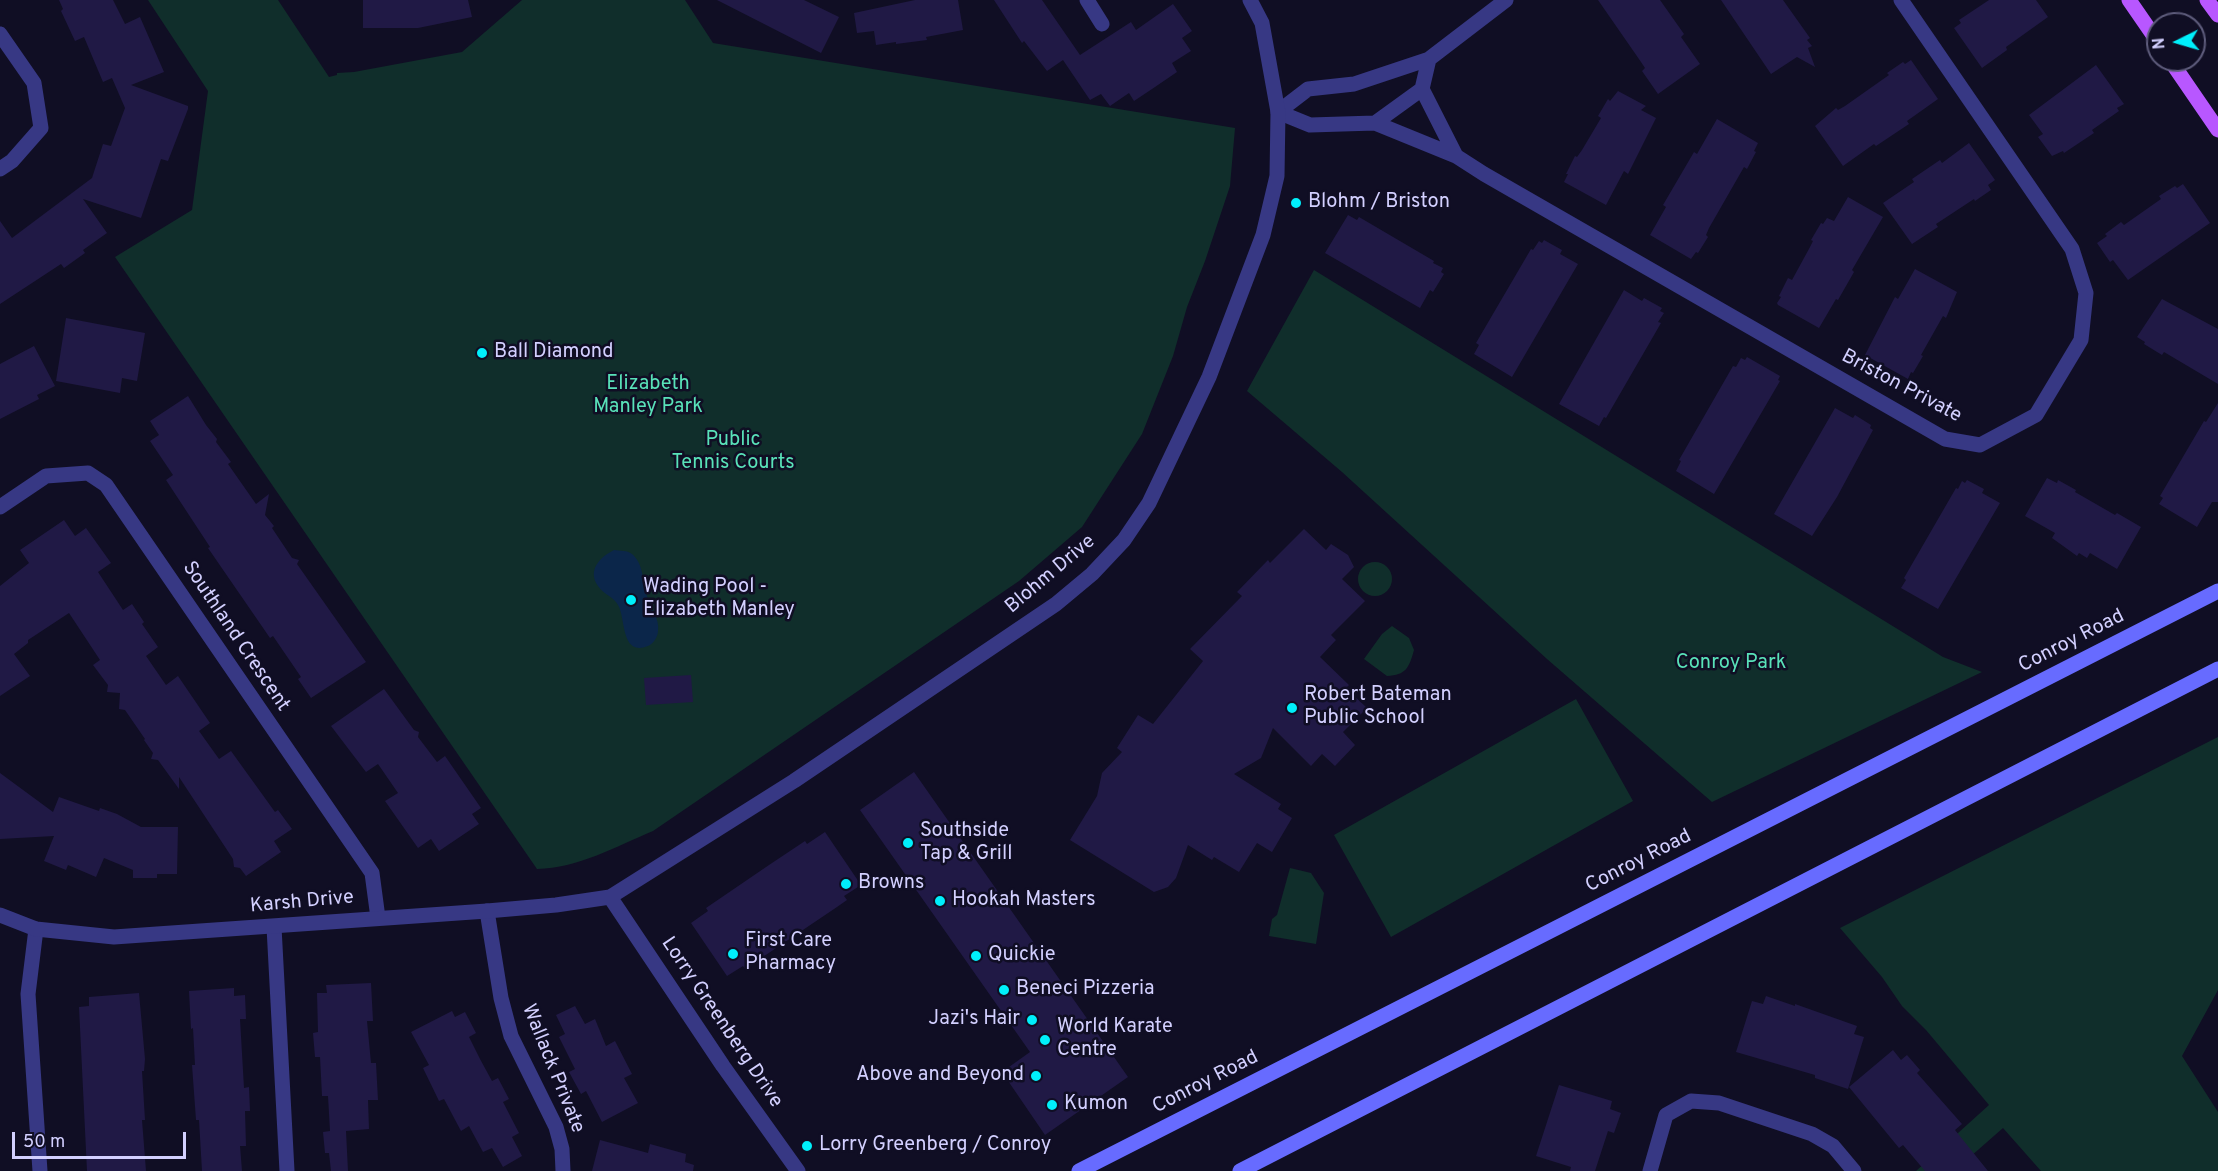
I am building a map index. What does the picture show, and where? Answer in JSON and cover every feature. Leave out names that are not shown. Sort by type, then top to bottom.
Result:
[{"type":"main road","points":[[2129,0],[2146,25]]},
{"type":"main road","points":[[2207,0],[2218,15]]},
{"type":"main road","points":[[2178,72],[2218,130]]},
{"type":"main road","name":"Conroy Road","points":[[1079,1171],[2218,591]]},
{"type":"main road","points":[[1240,1171],[2218,669]]},
{"type":"street","points":[[1087,0],[1102,24]]},
{"type":"street","name":"Blohm Drive","points":[[610,897],[794,781],[1037,618],[1092,574],[1124,540],[1149,503],[1204,387],[1263,235],[1277,176],[1278,112],[1262,23],[1250,0]]},
{"type":"street","points":[[1278,112],[1308,89],[1354,84],[1429,59],[1506,0]]},
{"type":"street","name":"Briston Private","points":[[1278,112],[1310,125],[1375,123],[1456,156],[1945,439],[1980,445],[2036,415],[2081,340],[2086,293],[2072,249],[1901,0]]},
{"type":"street","points":[[0,34],[34,83],[41,128],[12,161],[0,169]]},
{"type":"street","points":[[1429,59],[1422,89],[1456,156]]},
{"type":"street","points":[[1375,123],[1422,89]]},
{"type":"street","name":"Southland Crescent","points":[[0,507],[46,476],[88,473],[106,485],[372,873],[378,918]]},
{"type":"street","name":"Karsh Drive","points":[[0,915],[36,928],[114,937],[487,911],[556,905],[610,897]]},
{"type":"street","name":"Lorry Greenberg Drive","points":[[610,897],[723,1066],[798,1171]]},
{"type":"street","name":"Wallack Private","points":[[487,911],[501,998],[511,1036],[556,1127],[562,1149],[563,1171]]},
{"type":"street","points":[[274,927],[287,1171]]},
{"type":"street","points":[[36,928],[28,994],[40,1171]]},
{"type":"street","points":[[1650,1171],[1666,1115],[1691,1101],[1719,1103],[1812,1134],[1833,1146],[1854,1171]]},
{"type":"green space","name":"Elizabeth Manley Park","points":[[148,0],[278,0],[329,77],[337,73],[354,72],[462,52],[522,0],[685,0],[713,43],[1235,128],[1230,186],[1187,307],[1173,356],[1142,434],[1082,527],[1019,581],[653,831],[582,861],[537,869],[115,257],[192,210],[208,91]]},
{"type":"green space","name":"Conroy Park","points":[[1314,270],[1943,657],[1982,672],[1712,802],[1547,659],[1342,472],[1247,391]]},
{"type":"green space","points":[[1375,562],[1387,567],[1392,579],[1387,591],[1375,596],[1363,591],[1358,579],[1363,567]]},
{"type":"green space","points":[[1392,626],[1409,638],[1414,650],[1403,672],[1387,676],[1364,659],[1382,634]]},
{"type":"green space","points":[[1576,699],[1633,801],[1391,937],[1334,835]]},
{"type":"green space","points":[[2218,737],[2218,990],[2182,1056],[2218,1112],[2218,1171],[2041,1171],[2003,1128],[1954,1171],[1916,1171],[1989,1105],[1926,1030],[1902,1006],[1882,977],[1840,928]]},
{"type":"green space","points":[[1290,868],[1311,873],[1324,893],[1316,944],[1269,936],[1272,919],[1277,915]]},
{"type":"water","name":"Wading Pool - Elizabeth Manley","points":[[614,550],[630,553],[640,567],[648,600],[658,627],[656,638],[648,646],[639,648],[628,641],[618,605],[600,589],[595,580],[595,569],[600,560]]},
{"type":"building","points":[[59,0],[113,0],[125,24],[140,17],[164,72],[131,85],[188,106],[188,109],[168,161],[161,159],[141,218],[83,199],[107,233],[83,250],[85,253],[64,268],[61,264],[0,304],[0,221],[12,238],[92,178],[103,144],[111,146],[125,108],[112,78],[103,82],[84,37],[75,41],[61,11],[63,9]]},
{"type":"building","points":[[363,0],[468,0],[472,17],[418,28],[363,28]]},
{"type":"building","points":[[717,0],[804,0],[839,17],[821,53]]},
{"type":"building","points":[[915,0],[958,0],[963,30],[926,37],[927,40],[876,45],[874,31],[857,33],[854,13]]},
{"type":"building","points":[[994,0],[1042,0],[1080,55],[1131,22],[1136,30],[1173,4],[1192,31],[1182,38],[1191,51],[1172,63],[1177,72],[1155,87],[1134,101],[1129,93],[1110,106],[1101,94],[1090,100],[1063,60],[1047,71],[1024,41],[1022,43]]},
{"type":"building","points":[[1598,0],[1660,0],[1684,34],[1681,37],[1700,64],[1658,94],[1642,71],[1645,68]]},
{"type":"building","points":[[1721,0],[1783,0],[1810,38],[1807,40],[1812,46],[1808,48],[1815,67],[1797,57],[1771,74]]},
{"type":"building","points":[[1989,0],[2036,0],[2048,17],[2006,47],[2007,50],[1982,68],[1954,28],[1961,23],[1959,20]]},
{"type":"building","points":[[1911,60],[1938,99],[1907,121],[1909,124],[1876,146],[1874,144],[1843,166],[1815,126],[1836,108],[1838,110],[1845,106],[1889,75],[1887,73],[1903,62],[1905,64]]},
{"type":"building","points":[[2096,65],[2124,104],[2117,108],[2119,111],[2092,130],[2094,133],[2064,153],[2063,151],[2052,156],[2038,137],[2043,134],[2029,115]]},
{"type":"building","points":[[1618,91],[1646,106],[1641,110],[1656,118],[1628,174],[1624,171],[1606,205],[1564,182],[1575,156],[1577,157],[1582,150],[1601,118],[1598,116],[1608,99],[1610,101]]},
{"type":"building","points":[[1717,119],[1758,143],[1747,169],[1744,167],[1709,228],[1706,235],[1708,237],[1698,253],[1696,252],[1691,259],[1650,235],[1666,207],[1663,205],[1694,152],[1697,154]]},
{"type":"building","points":[[1969,143],[1995,180],[1988,185],[1991,190],[1936,224],[1938,227],[1912,244],[1883,203],[1914,182],[1912,179],[1940,160],[1942,163]]},
{"type":"building","points":[[2183,184],[2210,223],[2128,280],[2113,260],[2110,262],[2097,243],[2121,222],[2124,225],[2161,199],[2159,196]]},
{"type":"building","points":[[1848,197],[1883,217],[1852,270],[1854,272],[1838,300],[1836,299],[1819,328],[1777,303],[1788,278],[1792,280],[1821,223],[1823,224],[1827,218],[1834,221]]},
{"type":"building","points":[[1348,215],[1357,220],[1359,217],[1443,268],[1441,272],[1444,274],[1433,292],[1430,290],[1420,308],[1325,253]]},
{"type":"building","points":[[1544,240],[1562,250],[1560,254],[1578,264],[1512,377],[1474,354],[1479,345],[1476,343],[1531,249],[1533,250],[1539,241],[1542,243]]},
{"type":"building","points":[[1915,269],[1957,292],[1946,318],[1943,316],[1921,355],[1923,356],[1908,379],[1865,355],[1895,297],[1898,299]]},
{"type":"building","points":[[1624,290],[1642,301],[1644,298],[1662,308],[1660,311],[1664,313],[1658,322],[1661,323],[1606,418],[1604,417],[1599,426],[1559,404]]},
{"type":"building","points":[[2162,299],[2218,329],[2218,384],[2164,352],[2162,355],[2137,337]]},
{"type":"building","points":[[66,318],[145,333],[137,381],[122,378],[120,393],[56,381]]},
{"type":"building","points":[[34,346],[55,386],[37,395],[39,399],[0,419],[0,364]]},
{"type":"building","points":[[1747,357],[1780,376],[1778,380],[1780,381],[1714,494],[1676,471],[1681,461],[1679,460],[1733,366],[1736,367],[1741,358],[1745,360]]},
{"type":"building","points":[[188,396],[231,462],[228,464],[256,504],[269,494],[265,515],[274,526],[272,528],[292,558],[299,560],[297,564],[366,662],[311,698],[298,679],[301,677],[273,636],[270,638],[208,548],[210,547],[166,480],[173,475],[150,441],[159,435],[150,421]]},
{"type":"building","points":[[2218,403],[2218,502],[2212,502],[2197,527],[2159,504],[2163,498],[2160,496],[2204,421],[2206,422]]},
{"type":"building","points":[[1835,408],[1853,418],[1855,415],[1871,425],[1870,428],[1873,430],[1837,497],[1812,536],[1774,514]]},
{"type":"building","points":[[2047,478],[2057,483],[2058,480],[2115,515],[2117,513],[2141,527],[2117,569],[2090,553],[2087,558],[2079,553],[2077,556],[2052,538],[2055,533],[2025,516]]},
{"type":"building","points":[[1967,480],[1984,489],[1982,493],[2000,503],[1938,609],[1901,588],[1906,580],[1904,578],[1956,488],[1958,489],[1962,481],[1965,483]]},
{"type":"building","points":[[64,520],[75,536],[86,528],[111,563],[98,572],[123,610],[132,604],[144,622],[142,624],[158,647],[146,656],[166,685],[178,676],[210,723],[199,731],[219,759],[231,751],[275,812],[278,810],[292,829],[274,841],[281,852],[246,876],[240,868],[234,867],[233,859],[179,777],[179,789],[158,760],[151,759],[153,753],[145,739],[125,710],[119,709],[120,693],[107,692],[108,685],[93,665],[100,660],[69,613],[28,640],[28,643],[14,654],[30,676],[0,696],[0,586],[29,563],[20,550]]},
{"type":"building","points":[[1304,529],[1326,550],[1331,544],[1348,555],[1354,567],[1342,579],[1365,601],[1331,635],[1336,640],[1320,657],[1349,685],[1346,688],[1367,708],[1343,732],[1355,745],[1335,766],[1322,754],[1311,766],[1273,728],[1261,758],[1234,774],[1281,804],[1278,809],[1292,818],[1272,852],[1257,843],[1239,872],[1214,857],[1212,860],[1188,845],[1176,878],[1168,887],[1154,892],[1070,840],[1097,796],[1102,773],[1122,752],[1117,748],[1138,715],[1153,724],[1203,661],[1190,649],[1242,596],[1237,592],[1268,560],[1270,563]]},
{"type":"building","points":[[691,675],[693,702],[646,705],[644,678]]},
{"type":"building","points":[[384,689],[414,730],[419,732],[418,737],[437,762],[445,756],[481,808],[472,814],[479,824],[439,851],[431,839],[418,848],[385,801],[398,793],[378,764],[366,772],[331,726]]},
{"type":"building","points":[[914,772],[1128,1077],[1045,1135],[1002,1072],[1030,1052],[860,810]]},
{"type":"building","points":[[0,773],[53,812],[59,797],[99,811],[100,808],[117,814],[141,827],[178,827],[177,874],[157,874],[157,878],[133,878],[133,870],[104,858],[96,877],[68,865],[66,870],[44,861],[54,836],[0,839]]},
{"type":"building","points":[[825,832],[861,885],[844,896],[847,900],[837,907],[745,969],[743,966],[727,976],[691,923],[708,911],[706,908],[769,865],[805,841],[807,844]]},
{"type":"building","points":[[371,983],[373,1021],[367,1021],[371,1063],[376,1063],[378,1100],[368,1100],[369,1129],[346,1131],[348,1171],[331,1171],[329,1153],[325,1153],[323,1132],[330,1131],[328,1096],[322,1096],[320,1057],[315,1057],[313,1033],[318,1032],[317,993],[327,993],[326,985]]},
{"type":"building","points":[[234,988],[234,996],[245,995],[246,1019],[240,1019],[244,1088],[249,1087],[250,1111],[245,1111],[246,1146],[240,1146],[242,1171],[202,1171],[199,1120],[196,1120],[192,1065],[195,1065],[189,991]]},
{"type":"building","points":[[139,993],[145,1059],[144,1071],[142,1071],[145,1120],[142,1120],[146,1171],[87,1171],[79,1007],[89,1006],[89,997]]},
{"type":"building","points":[[1766,996],[1857,1026],[1854,1034],[1864,1037],[1848,1089],[1815,1078],[1815,1075],[1736,1052],[1752,1001],[1763,1004]]},
{"type":"building","points":[[575,1006],[585,1024],[595,1019],[606,1046],[615,1041],[632,1074],[624,1078],[638,1103],[602,1122],[586,1091],[581,1094],[569,1072],[575,1069],[559,1037],[565,1034],[556,1015]]},
{"type":"building","points":[[452,1011],[455,1017],[465,1012],[476,1033],[469,1037],[480,1059],[492,1081],[498,1078],[509,1099],[503,1102],[519,1133],[512,1137],[522,1156],[503,1167],[492,1148],[483,1152],[469,1126],[461,1131],[444,1099],[439,1101],[423,1068],[429,1065],[411,1032]]},
{"type":"building","points":[[1893,1050],[1901,1060],[1907,1055],[1920,1070],[1917,1073],[1962,1124],[1955,1130],[1988,1171],[1925,1171],[1903,1145],[1899,1148],[1849,1087]]},
{"type":"building","points":[[1559,1085],[1612,1101],[1610,1109],[1621,1113],[1614,1133],[1608,1131],[1595,1171],[1570,1171],[1571,1167],[1536,1156]]},
{"type":"building","points":[[600,1140],[648,1153],[650,1144],[686,1154],[685,1162],[694,1165],[693,1171],[592,1171]]},
{"type":"place","name":"Blohm / Briston","points":[[1296,203]]},
{"type":"place","name":"Ball Diamond","points":[[482,353]]},
{"type":"place","name":"Wading Pool - Elizabeth Manley","points":[[631,600]]},
{"type":"place","name":"Robert Bateman Public School","points":[[1292,708]]},
{"type":"place","name":"Southside Tap & Grill","points":[[908,843]]},
{"type":"place","name":"Browns","points":[[846,884]]},
{"type":"place","name":"Hookah Masters","points":[[940,901]]},
{"type":"place","name":"First Care Pharmacy","points":[[733,954]]},
{"type":"place","name":"Quickie","points":[[976,956]]},
{"type":"place","name":"Beneci Pizzeria","points":[[1004,990]]},
{"type":"place","name":"Jazi's Hair","points":[[1032,1020]]},
{"type":"place","name":"World Karate Centre","points":[[1045,1040]]},
{"type":"place","name":"Above and Beyond","points":[[1036,1076]]},
{"type":"place","name":"Kumon","points":[[1052,1105]]},
{"type":"place","name":"Lorry Greenberg / Conroy","points":[[807,1146]]},
{"type":"park label","name":"Public Tennis Courts","points":[[733,452]]}]
